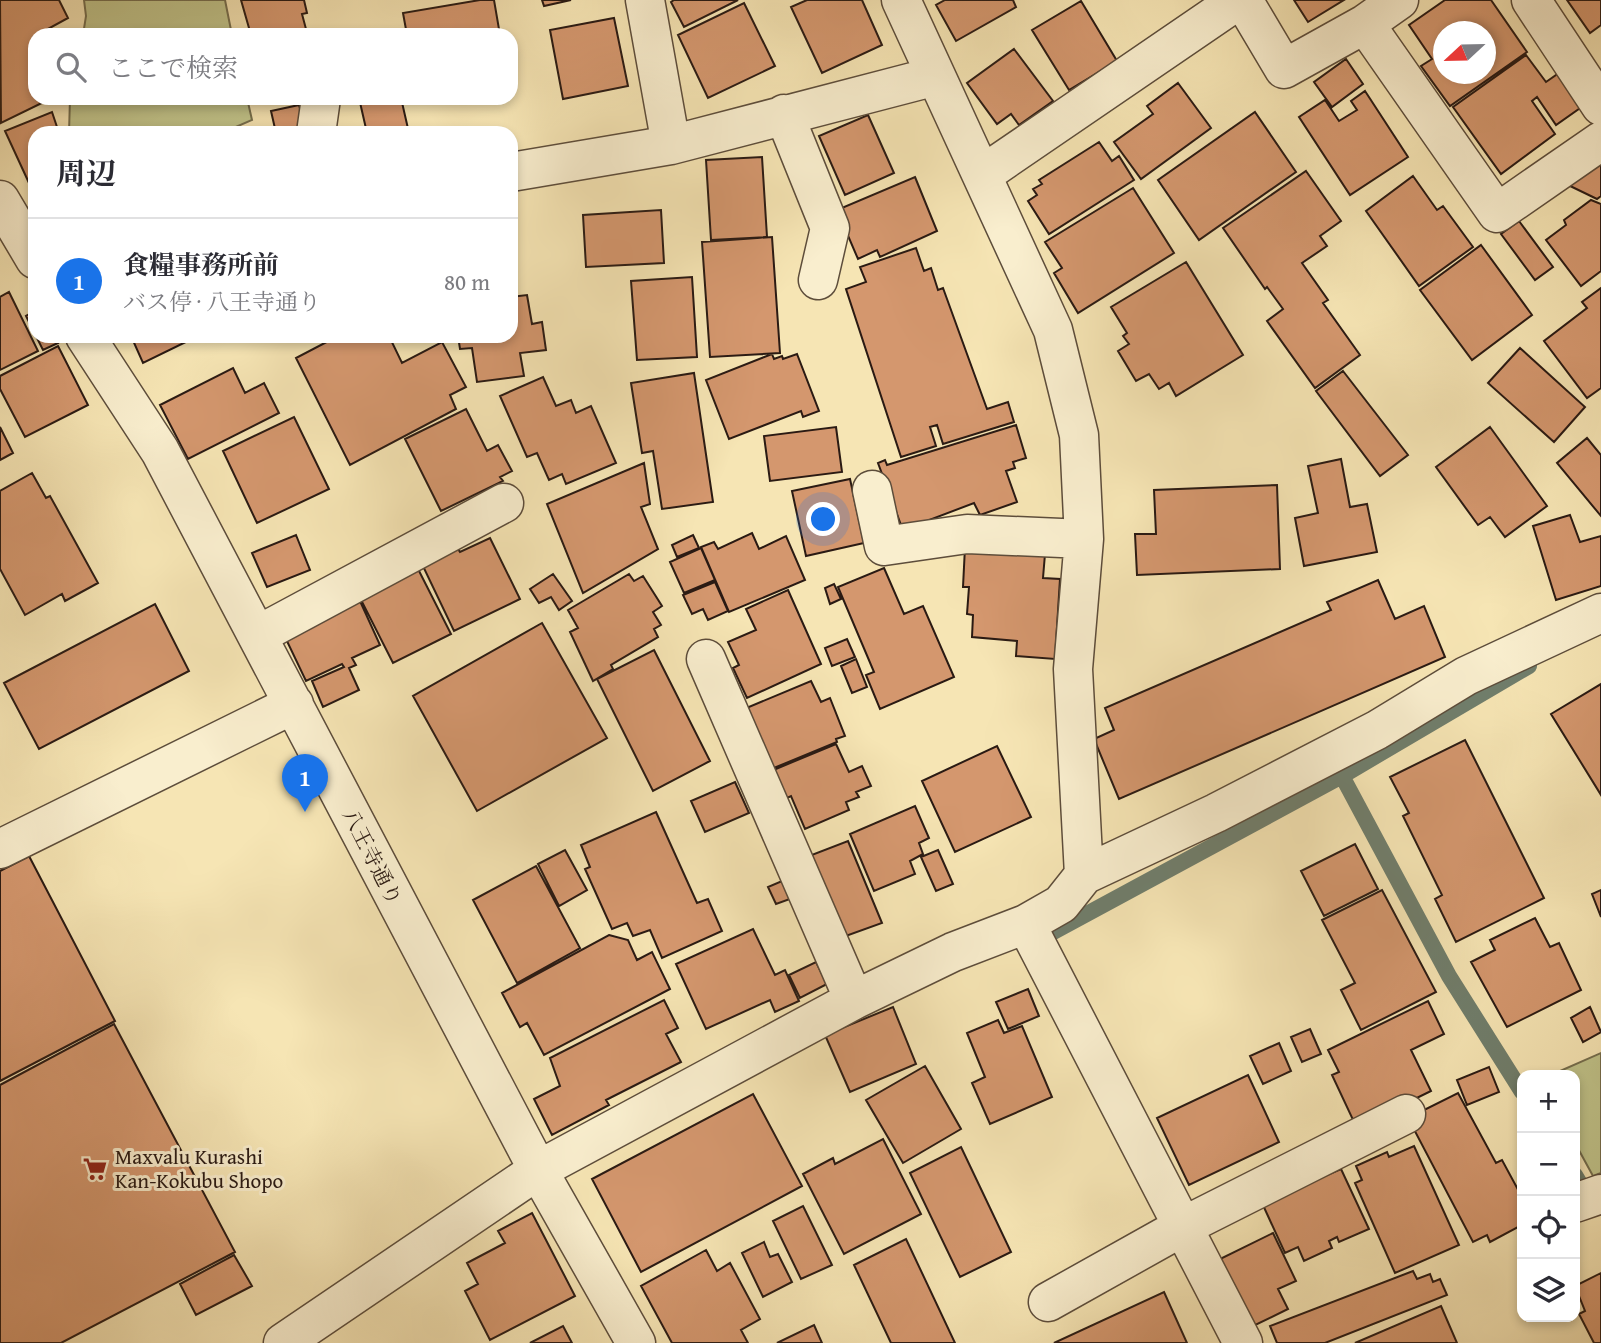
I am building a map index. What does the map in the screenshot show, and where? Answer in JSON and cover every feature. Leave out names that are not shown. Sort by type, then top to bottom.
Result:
[{"type":"street","points":[[645,0],[671,145]]},
{"type":"street","points":[[901,0],[1053,330],[1079,435],[1084,539],[1073,669],[1084,875]]},
{"type":"street","points":[[982,174],[1241,0],[1284,69],[1365,24],[1399,0]]},
{"type":"street","points":[[1531,0],[1601,106]]},
{"type":"street","points":[[1365,24],[1497,213],[1601,141]]},
{"type":"street","points":[[518,171],[671,145],[936,76]]},
{"type":"street","points":[[317,126],[320,105]]},
{"type":"street","points":[[784,114],[830,228],[817,280]]},
{"type":"street","points":[[11,220],[28,248]]},
{"type":"street","name":"八王寺通り","points":[[90,343],[160,451],[538,1170],[636,1343]]},
{"type":"street","points":[[872,490],[884,546],[967,534],[1084,539]]},
{"type":"street","points":[[258,635],[504,503]]},
{"type":"street","points":[[283,1343],[538,1170],[854,1000],[953,953],[1026,924],[1060,904],[1084,875],[1216,813],[1377,730],[1466,676],[1601,613]]},
{"type":"street","points":[[706,659],[854,1000]]},
{"type":"street","points":[[0,849],[294,704]]},
{"type":"street","points":[[1026,924],[1242,1343]]},
{"type":"street","points":[[1048,1301],[1182,1227],[1406,1114]]},
{"type":"street","points":[[1580,1201],[1601,1194]]},
{"type":"green space","points":[[84,0],[225,0],[231,28],[84,28]]},
{"type":"green space","points":[[70,105],[249,105],[252,120],[238,126],[69,126]]},
{"type":"green space","points":[[1601,1053],[1601,1173],[1593,1176],[1580,1152],[1580,1070],[1562,1070]]},
{"type":"building","points":[[0,0],[59,0],[68,18],[50,28],[28,28],[28,105],[38,105],[1,123]]},
{"type":"building","points":[[241,0],[304,0],[307,13],[302,14],[306,28],[249,28]]},
{"type":"building","points":[[494,0],[499,28],[406,28],[403,13]]},
{"type":"building","points":[[542,0],[571,0],[544,6]]},
{"type":"building","points":[[738,0],[684,27],[671,2]]},
{"type":"building","points":[[807,0],[862,0],[882,45],[822,73],[791,7]]},
{"type":"building","points":[[945,0],[1013,0],[1016,7],[956,41],[936,5]]},
{"type":"building","points":[[1294,0],[1344,0],[1308,22]]},
{"type":"building","points":[[1445,0],[1491,0],[1527,52],[1496,74],[1496,21],[1433,21],[1433,83],[1421,66],[1432,59],[1409,25]]},
{"type":"building","points":[[1567,0],[1601,0],[1601,25],[1590,33]]},
{"type":"building","points":[[1081,1],[1117,61],[1069,90],[1032,30]]},
{"type":"building","points":[[744,3],[775,66],[708,98],[678,35]]},
{"type":"building","points":[[614,18],[628,86],[563,99],[550,30]]},
{"type":"building","points":[[1014,49],[1053,101],[1019,125],[1011,114],[997,124],[967,83]]},
{"type":"building","points":[[1526,55],[1546,82],[1559,73],[1583,106],[1556,125],[1537,97],[1532,101],[1555,134],[1501,174],[1453,107],[1485,84],[1496,84],[1496,76]]},
{"type":"building","points":[[1346,59],[1363,84],[1332,107],[1314,82]]},
{"type":"building","points":[[1178,83],[1211,128],[1141,179],[1114,142],[1153,114],[1147,106]]},
{"type":"building","points":[[1434,84],[1481,84],[1450,106]]},
{"type":"building","points":[[1365,91],[1408,157],[1350,195],[1299,117],[1325,100],[1339,121],[1357,110],[1351,101]]},
{"type":"building","points":[[299,105],[305,126],[274,126],[271,111]]},
{"type":"building","points":[[361,105],[403,105],[407,126],[365,126]]},
{"type":"building","points":[[52,112],[57,126],[28,126],[28,181],[5,131]]},
{"type":"building","points":[[1255,112],[1296,172],[1199,240],[1158,180]]},
{"type":"building","points":[[868,115],[894,173],[845,195],[819,136]]},
{"type":"building","points":[[1099,142],[1112,161],[1119,156],[1134,180],[1049,234],[1028,201],[1037,195],[1033,189],[1042,184],[1039,180]]},
{"type":"building","points":[[762,157],[767,237],[711,240],[706,160]]},
{"type":"building","points":[[1601,159],[1601,196],[1597,199],[1566,184]]},
{"type":"building","points":[[1306,171],[1341,221],[1320,236],[1327,246],[1302,263],[1328,300],[1323,303],[1360,355],[1315,388],[1267,321],[1283,309],[1267,287],[1265,289],[1223,228]]},
{"type":"building","points":[[1413,176],[1437,210],[1443,206],[1473,247],[1419,286],[1366,211]]},
{"type":"building","points":[[915,177],[937,231],[880,257],[877,250],[858,259],[837,210]]},
{"type":"building","points":[[1133,188],[1174,253],[1078,313],[1054,273],[1062,268],[1045,242]]},
{"type":"building","points":[[1591,200],[1601,204],[1601,271],[1581,286],[1546,240],[1566,225],[1564,220]]},
{"type":"building","points":[[661,210],[664,263],[586,267],[583,215]]},
{"type":"building","points":[[1519,221],[1553,267],[1535,280],[1501,234]]},
{"type":"building","points":[[772,237],[780,353],[710,357],[702,242]]},
{"type":"building","points":[[1481,245],[1532,315],[1472,360],[1420,290]]},
{"type":"building","points":[[916,248],[924,271],[931,268],[938,290],[943,288],[987,409],[1008,402],[1014,422],[943,444],[937,425],[930,427],[936,446],[901,457],[846,289],[866,282],[860,267]]},
{"type":"building","points":[[1186,262],[1243,355],[1176,396],[1169,383],[1159,389],[1149,374],[1136,381],[1118,351],[1129,344],[1123,336],[1127,333],[1111,307]]},
{"type":"building","points":[[692,277],[697,357],[637,360],[631,281]]},
{"type":"building","points":[[1601,288],[1601,388],[1587,398],[1544,341],[1587,308],[1582,302]]},
{"type":"building","points":[[9,292],[28,331],[28,343],[34,343],[38,351],[0,370],[0,297]]},
{"type":"building","points":[[527,295],[532,324],[542,322],[546,350],[520,353],[524,376],[477,382],[472,348],[460,349],[459,343],[518,343],[518,296]]},
{"type":"building","points":[[40,343],[58,343],[43,350]]},
{"type":"building","points":[[134,343],[184,343],[143,363]]},
{"type":"building","points":[[325,343],[392,343],[402,363],[443,343],[466,387],[450,395],[456,409],[350,465],[296,358]]},
{"type":"building","points":[[58,346],[88,405],[25,437],[0,389],[0,376]]},
{"type":"building","points":[[1520,348],[1585,407],[1554,442],[1488,383]]},
{"type":"building","points":[[772,354],[774,359],[782,356],[783,359],[797,354],[819,411],[803,417],[801,411],[729,439],[706,380]]},
{"type":"building","points":[[233,368],[245,393],[264,383],[279,413],[188,459],[160,405]]},
{"type":"building","points":[[1343,371],[1408,455],[1380,476],[1316,391]]},
{"type":"building","points":[[694,373],[713,502],[662,509],[653,451],[642,453],[631,383]]},
{"type":"building","points":[[543,377],[556,406],[571,400],[576,413],[591,406],[616,463],[566,484],[562,474],[549,480],[537,453],[527,457],[500,396]]},
{"type":"building","points":[[466,409],[487,451],[498,445],[512,471],[500,477],[503,481],[441,511],[405,439]]},
{"type":"building","points":[[294,417],[329,489],[257,523],[223,451]]},
{"type":"building","points":[[1016,425],[1026,458],[1013,462],[1015,468],[1006,471],[1017,502],[980,515],[974,503],[911,527],[901,525],[878,463],[885,460],[887,465]]},
{"type":"building","points":[[0,427],[13,453],[0,460]]},
{"type":"building","points":[[836,427],[842,472],[770,481],[764,436]]},
{"type":"building","points":[[1490,427],[1547,506],[1505,537],[1490,517],[1478,525],[1436,467]]},
{"type":"building","points":[[1587,438],[1601,455],[1601,516],[1557,463]]},
{"type":"building","points":[[1341,459],[1350,507],[1367,504],[1377,552],[1304,566],[1295,518],[1318,513],[1308,466]]},
{"type":"building","points":[[644,463],[650,504],[641,507],[658,549],[583,593],[547,504]]},
{"type":"building","points":[[32,473],[46,498],[50,496],[98,583],[65,601],[62,594],[25,615],[0,569],[0,491]]},
{"type":"building","points":[[850,479],[864,543],[806,556],[792,491]]},
{"type":"building","points":[[1277,485],[1280,569],[1137,575],[1135,534],[1156,534],[1154,490]]},
{"type":"building","points":[[1570,515],[1580,542],[1601,536],[1601,586],[1556,600],[1533,526]]},
{"type":"building","points":[[752,533],[759,549],[786,536],[805,580],[729,612],[701,547],[714,542],[718,549]]},
{"type":"building","points":[[296,535],[310,570],[267,587],[252,553]]},
{"type":"building","points":[[693,535],[699,548],[677,557],[672,545]]},
{"type":"building","points":[[490,538],[520,599],[454,631],[421,562],[456,546],[460,552]]},
{"type":"building","points":[[965,547],[1045,554],[1043,578],[1060,579],[1055,659],[1016,656],[1017,641],[972,637],[973,615],[967,614],[969,587],[963,587]]},
{"type":"building","points":[[701,548],[715,580],[684,593],[670,562]]},
{"type":"building","points":[[415,563],[451,634],[393,663],[357,592]]},
{"type":"building","points":[[884,568],[904,614],[923,606],[954,677],[880,709],[866,675],[874,672],[838,587]]},
{"type":"building","points":[[553,574],[572,601],[559,610],[551,597],[539,603],[530,589]]},
{"type":"building","points":[[629,574],[634,581],[643,576],[662,606],[653,612],[661,625],[654,629],[658,637],[611,665],[613,669],[593,681],[570,632],[578,628],[568,610]]},
{"type":"building","points":[[1378,580],[1395,619],[1424,606],[1445,657],[1119,799],[1094,739],[1114,730],[1105,708],[1331,610],[1327,602]]},
{"type":"building","points":[[715,582],[728,611],[708,620],[703,609],[692,614],[683,595]]},
{"type":"building","points":[[834,584],[841,599],[830,604],[825,588]]},
{"type":"building","points":[[788,590],[821,664],[747,698],[733,668],[739,665],[728,642],[756,630],[746,609]]},
{"type":"building","points":[[360,601],[380,645],[352,658],[356,665],[349,668],[359,690],[323,707],[312,681],[344,667],[342,664],[306,681],[285,637]]},
{"type":"building","points":[[155,604],[189,671],[39,749],[4,683]]},
{"type":"building","points":[[542,623],[607,738],[477,811],[413,696]]},
{"type":"building","points":[[847,639],[855,657],[832,666],[825,648]]},
{"type":"building","points":[[654,650],[710,761],[653,791],[597,679]]},
{"type":"building","points":[[856,659],[867,687],[852,693],[841,666]]},
{"type":"building","points":[[811,681],[821,702],[830,698],[845,736],[836,739],[837,742],[769,770],[744,709]]},
{"type":"building","points":[[1601,684],[1601,795],[1551,714]]},
{"type":"building","points":[[1465,740],[1544,898],[1456,942],[1435,899],[1442,895],[1403,816],[1409,813],[1390,777]]},
{"type":"building","points":[[836,744],[849,772],[862,766],[871,786],[856,792],[859,797],[846,802],[849,810],[805,829],[791,796],[783,800],[771,771]]},
{"type":"building","points":[[997,746],[1031,817],[955,852],[922,781]]},
{"type":"building","points":[[735,782],[749,813],[705,832],[691,801]]},
{"type":"building","points":[[915,806],[929,838],[919,843],[923,854],[910,861],[915,874],[874,891],[850,834]]},
{"type":"building","points":[[656,812],[697,903],[708,899],[722,931],[662,958],[650,930],[633,936],[627,923],[612,929],[585,869],[590,867],[581,845]]},
{"type":"building","points":[[848,841],[882,923],[843,937],[809,856]]},
{"type":"building","points":[[1355,844],[1378,889],[1324,916],[1301,871]]},
{"type":"building","points":[[565,850],[587,890],[559,906],[538,864]]},
{"type":"building","points":[[938,850],[953,884],[936,891],[921,857]]},
{"type":"building","points":[[29,856],[115,1021],[0,1081],[0,871]]},
{"type":"building","points":[[536,866],[580,948],[517,983],[473,900]]},
{"type":"building","points":[[782,881],[790,899],[776,904],[768,887]]},
{"type":"building","points":[[1382,890],[1436,992],[1361,1030],[1341,990],[1355,983],[1322,920]]},
{"type":"building","points":[[1601,890],[1601,917],[1592,894]]},
{"type":"building","points":[[1535,918],[1550,947],[1559,943],[1581,990],[1507,1027],[1471,962],[1495,950],[1490,940]]},
{"type":"building","points":[[753,929],[775,975],[785,970],[799,1001],[775,1012],[770,1000],[706,1029],[676,964]]},
{"type":"building","points":[[609,935],[628,940],[637,960],[652,952],[670,989],[544,1055],[527,1023],[520,1027],[502,993]]},
{"type":"building","points":[[816,962],[827,984],[800,998],[789,975]]},
{"type":"building","points":[[1028,989],[1039,1016],[1008,1029],[996,1002]]},
{"type":"building","points":[[664,1000],[678,1028],[666,1034],[681,1062],[606,1100],[609,1105],[552,1135],[534,1099],[560,1086],[550,1058]]},
{"type":"building","points":[[1428,1001],[1444,1034],[1411,1050],[1431,1091],[1376,1118],[1354,1122],[1332,1075],[1339,1072],[1328,1050]]},
{"type":"building","points":[[893,1007],[916,1064],[850,1092],[825,1035]]},
{"type":"building","points":[[1590,1007],[1601,1032],[1583,1042],[1571,1018]]},
{"type":"building","points":[[998,1020],[1004,1033],[1022,1026],[1052,1097],[990,1124],[972,1083],[985,1077],[967,1033]]},
{"type":"building","name":"Maxvalu Kurashi Kan-Kokubu Shopo","points":[[114,1024],[235,1252],[61,1343],[0,1343],[0,1085]]},
{"type":"building","points":[[1310,1029],[1321,1054],[1302,1062],[1291,1037]]},
{"type":"building","points":[[1279,1043],[1291,1071],[1263,1084],[1250,1056]]},
{"type":"building","points":[[925,1066],[961,1129],[903,1163],[866,1100]]},
{"type":"building","points":[[1489,1067],[1499,1092],[1467,1105],[1457,1080]]},
{"type":"building","points":[[1248,1075],[1279,1142],[1189,1185],[1157,1118]]},
{"type":"building","points":[[1458,1093],[1496,1163],[1502,1160],[1517,1188],[1517,1228],[1490,1242],[1487,1235],[1473,1242],[1408,1118]]},
{"type":"building","points":[[753,1094],[802,1186],[641,1272],[592,1179]]},
{"type":"building","points":[[883,1139],[921,1214],[844,1254],[803,1174],[833,1158],[835,1164]]},
{"type":"building","points":[[1414,1146],[1459,1245],[1395,1273],[1355,1183],[1362,1180],[1356,1166],[1387,1152],[1389,1157]]},
{"type":"building","points":[[961,1147],[1011,1252],[960,1277],[910,1173]]},
{"type":"building","points":[[1341,1169],[1369,1229],[1339,1242],[1337,1237],[1329,1241],[1332,1248],[1304,1261],[1298,1247],[1285,1253],[1262,1203]]},
{"type":"building","points":[[803,1206],[832,1265],[801,1279],[773,1221]]},
{"type":"building","points":[[532,1213],[575,1296],[490,1340],[465,1291],[478,1284],[467,1263],[505,1243],[498,1231]]},
{"type":"building","points":[[1273,1233],[1296,1281],[1278,1289],[1288,1309],[1247,1329],[1214,1262]]},
{"type":"building","points":[[906,1239],[955,1343],[891,1343],[854,1265]]},
{"type":"building","points":[[764,1242],[770,1257],[778,1254],[792,1282],[763,1297],[742,1253]]},
{"type":"building","points":[[706,1250],[717,1271],[730,1263],[760,1319],[741,1330],[748,1343],[672,1343],[641,1286]]},
{"type":"building","points":[[234,1255],[252,1286],[196,1315],[180,1284]]},
{"type":"building","points":[[1413,1271],[1417,1279],[1430,1274],[1433,1282],[1440,1279],[1447,1295],[1325,1343],[1277,1343],[1270,1326]]},
{"type":"building","points":[[1601,1273],[1601,1343],[1594,1343],[1580,1316],[1585,1311],[1580,1298],[1580,1284]]},
{"type":"building","points":[[1164,1292],[1187,1343],[1054,1343]]},
{"type":"building","points":[[1441,1306],[1457,1343],[1355,1343]]},
{"type":"building","points":[[814,1325],[822,1343],[777,1343]]},
{"type":"building","points":[[563,1326],[572,1343],[530,1343]]},
{"type":"waterway","points":[[1042,947],[1046,936],[1342,776],[1529,666]]},
{"type":"waterway","points":[[1342,776],[1449,976],[1517,1084]]},
{"type":"waterway","points":[[1580,1183],[1590,1200]]},
{"type":"place","name":"食糧事務所前","points":[[305,812]]},
{"type":"place","name":"Maxvalu Kurashi Kan-Kokubu Shopo","points":[[95,1169]]}]
